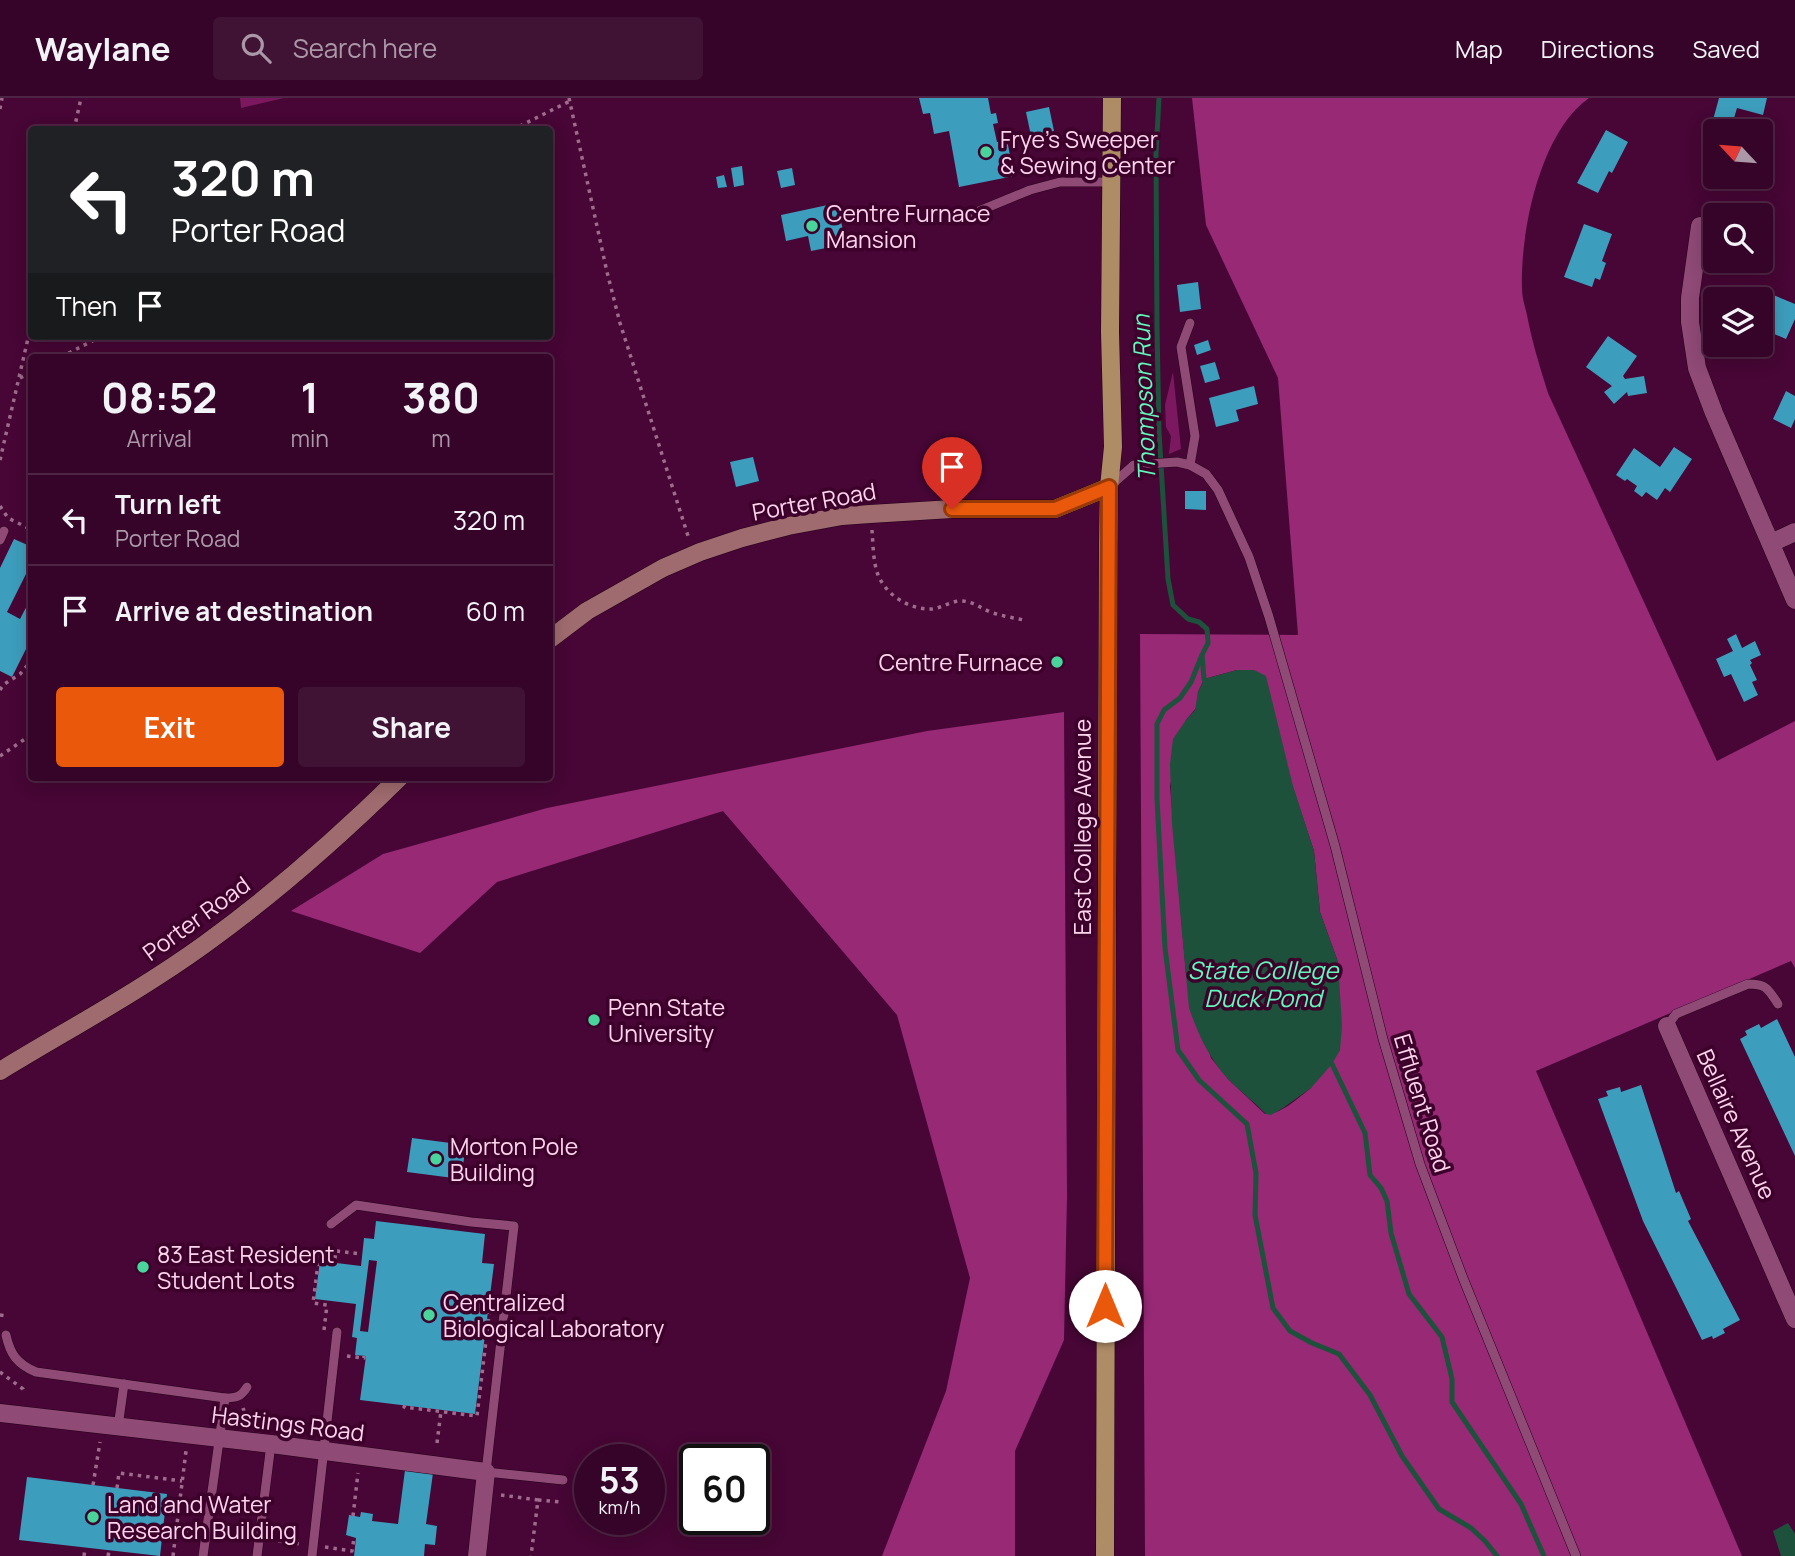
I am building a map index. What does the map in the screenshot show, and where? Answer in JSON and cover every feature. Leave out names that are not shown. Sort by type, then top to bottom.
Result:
[{"type":"main road","name":"East College Avenue","points":[[1105,1556],[1109,487],[1113,447],[1110,332],[1112,98]]},
{"type":"street","points":[[1700,226],[1690,310],[1697,368],[1795,600]]},
{"type":"street","name":"Porter Road","points":[[553,637],[587,611],[663,568],[742,538],[842,516],[952,509],[1055,509],[1109,487]]},
{"type":"street","points":[[1771,542],[1795,532]]},
{"type":"street","name":"Porter Road","points":[[0,1071],[150,981],[204,944],[272,893],[396,781]]},
{"type":"street","name":"Bellaire Avenue","points":[[1667,1026],[1795,1319]]},
{"type":"street","name":"Hastings Road","points":[[0,1413],[486,1472]]},
{"type":"street","points":[[477,1556],[486,1472]]},
{"type":"lane","points":[[957,220],[1030,190],[1060,182],[1112,182]]},
{"type":"lane","points":[[1109,487],[1134,464],[1190,465],[1195,436],[1181,347],[1190,323]]},
{"type":"lane","name":"Effluent Road","points":[[1190,465],[1206,474],[1218,490],[1249,557],[1278,647],[1335,846],[1382,1039],[1420,1164],[1463,1278],[1576,1556]]},
{"type":"lane","points":[[1667,1026],[1675,1014],[1748,984],[1760,984],[1768,989],[1778,1004]]},
{"type":"lane","points":[[331,1224],[356,1205],[514,1226],[486,1472],[563,1480]]},
{"type":"lane","points":[[312,1556],[337,1332]]},
{"type":"lane","points":[[6,1335],[8,1347],[24,1367],[36,1372],[225,1398],[239,1396],[247,1387]]},
{"type":"lane","points":[[118,1428],[124,1384]]},
{"type":"lane","points":[[203,1556],[225,1398]]},
{"type":"lane","points":[[257,1556],[271,1444]]},
{"type":"path","points":[[0,109],[2,98]]},
{"type":"path","points":[[75,126],[81,98]]},
{"type":"path","points":[[519,126],[569,99],[620,323],[694,554]]},
{"type":"path","points":[[0,460],[28,340]]},
{"type":"path","points":[[67,354],[94,340]]},
{"type":"path","points":[[20,378],[28,374]]},
{"type":"path","points":[[0,506],[8,518],[28,528]]},
{"type":"path","points":[[870,514],[877,573],[887,589],[898,598],[912,606],[927,609],[961,601],[976,604],[990,612],[1024,620]]},
{"type":"path","points":[[0,690],[28,665]]},
{"type":"path","points":[[0,756],[28,736]]},
{"type":"path","points":[[337,1332],[324,1330],[327,1303],[313,1303],[319,1256],[335,1260],[336,1251],[362,1254]]},
{"type":"path","points":[[405,1405],[404,1407],[477,1416],[490,1307],[505,1308]]},
{"type":"path","points":[[0,1315],[8,1316]]},
{"type":"path","points":[[335,1354],[364,1356]]},
{"type":"path","points":[[0,1372],[23,1389],[24,1394]]},
{"type":"path","points":[[437,1443],[441,1411]]},
{"type":"path","points":[[173,1556],[187,1435]]},
{"type":"path","points":[[93,1485],[101,1446],[99,1439]]},
{"type":"path","points":[[353,1516],[360,1456]]},
{"type":"path","points":[[117,1488],[119,1473],[182,1481]]},
{"type":"path","points":[[495,1494],[560,1502]]},
{"type":"path","points":[[531,1556],[538,1500]]},
{"type":"path","points":[[228,1536],[237,1536]]},
{"type":"path","points":[[282,1542],[291,1543]]},
{"type":"path","points":[[84,1556],[85,1548]]},
{"type":"shaded area","points":[[240,98],[284,98],[241,108]]},
{"type":"shaded area","points":[[1192,98],[1589,98],[1572,114],[1558,134],[1546,158],[1529,212],[1522,289],[1531,335],[1548,393],[1717,761],[1795,721],[1795,968],[1791,961],[1536,1071],[1742,1556],[1145,1556],[1140,634],[1298,635],[1278,378],[1206,225]],"holes":[[[1237,670],[1254,670],[1314,851],[1320,912],[1338,962],[1311,1088],[1283,1109],[1271,1114],[1265,1114],[1228,1079],[1211,1058],[1186,974],[1170,786],[1186,720],[1197,707],[1198,692],[1204,679]]]},
{"type":"shaded area","points":[[1173,372],[1181,449],[1169,454],[1171,436],[1166,427],[1165,405]]},
{"type":"shaded area","points":[[1064,712],[1067,1196],[1064,1340],[1015,1451],[1015,1556],[882,1556],[946,1391],[970,1278],[897,1015],[723,811],[497,882],[420,953],[291,911],[383,854],[547,808],[927,731]]},
{"type":"water","name":"State College Duck Pond","points":[[1237,670],[1254,670],[1266,676],[1293,786],[1314,851],[1320,912],[1338,962],[1342,1026],[1340,1050],[1332,1064],[1311,1088],[1271,1115],[1266,1114],[1222,1072],[1205,1046],[1189,1008],[1172,824],[1170,764],[1173,739],[1195,710],[1198,692],[1204,679]]},
{"type":"water","points":[[1788,1523],[1795,1534],[1795,1556],[1781,1556],[1773,1531]]},
{"type":"building","points":[[919,98],[988,98],[991,114],[996,113],[998,123],[993,124],[997,142],[1007,140],[1014,176],[959,187],[949,131],[934,134],[930,113],[923,114]]},
{"type":"building","points":[[1719,98],[1767,98],[1763,115],[1737,108],[1734,119],[1713,119]]},
{"type":"building","points":[[1049,107],[1054,131],[1031,136],[1026,112]]},
{"type":"building","points":[[1606,130],[1628,142],[1598,193],[1577,183]]},
{"type":"building","points":[[742,166],[744,185],[734,187],[731,168]]},
{"type":"building","points":[[792,168],[795,185],[781,188],[777,171]]},
{"type":"building","points":[[724,175],[727,187],[718,188],[716,177]]},
{"type":"building","name":"Centre Furnace Mansion","points":[[837,203],[846,244],[811,251],[808,236],[786,241],[781,215]]},
{"type":"building","points":[[1584,224],[1612,234],[1602,261],[1606,263],[1600,280],[1595,278],[1592,287],[1564,277]]},
{"type":"building","points":[[1198,282],[1201,309],[1180,312],[1177,285]]},
{"type":"building","points":[[1773,295],[1795,304],[1795,319],[1786,339],[1773,334]]},
{"type":"building","points":[[1608,336],[1637,356],[1623,376],[1625,379],[1644,376],[1647,393],[1628,396],[1627,392],[1614,404],[1604,392],[1612,386],[1586,367]]},
{"type":"building","points":[[1208,340],[1211,350],[1197,355],[1194,345]]},
{"type":"building","points":[[1215,362],[1220,379],[1205,383],[1200,366]]},
{"type":"building","points":[[1254,386],[1258,404],[1236,410],[1239,421],[1216,427],[1209,398]]},
{"type":"building","points":[[1786,391],[1795,396],[1795,419],[1791,428],[1773,419]]},
{"type":"building","points":[[1674,447],[1692,459],[1670,492],[1665,488],[1657,500],[1646,492],[1642,497],[1634,491],[1637,486],[1616,475],[1634,448],[1660,467]]},
{"type":"building","points":[[753,457],[759,481],[736,487],[730,462]]},
{"type":"building","points":[[1185,491],[1206,491],[1206,510],[1185,509]]},
{"type":"building","points":[[14,539],[28,545],[28,570],[7,612],[20,619],[28,604],[28,645],[12,677],[0,671],[0,568]]},
{"type":"building","points":[[1736,634],[1742,648],[1755,641],[1761,655],[1750,660],[1757,680],[1752,682],[1758,695],[1744,702],[1731,674],[1724,677],[1716,659],[1733,651],[1727,639]]},
{"type":"building","points":[[1777,1019],[1795,1057],[1795,1156],[1740,1039],[1747,1035],[1745,1031],[1759,1024],[1761,1028]]},
{"type":"building","points":[[1641,1085],[1676,1193],[1679,1191],[1691,1219],[1688,1221],[1740,1320],[1723,1329],[1725,1333],[1713,1339],[1712,1336],[1702,1340],[1643,1221],[1598,1099],[1608,1096],[1606,1091],[1620,1087],[1621,1092]]},
{"type":"building","name":"Morton Pole Building","points":[[412,1138],[466,1145],[461,1179],[407,1172]]},
{"type":"building","name":"Centralized Biological Laboratory","points":[[376,1221],[485,1234],[482,1263],[494,1264],[475,1414],[360,1400],[366,1356],[355,1355],[357,1338],[352,1337],[356,1304],[315,1299],[320,1261],[361,1266],[364,1238],[374,1239]],"holes":[[[369,1260],[377,1261],[368,1332],[360,1331]]]},
{"type":"building","points":[[405,1470],[433,1473],[426,1524],[437,1526],[435,1545],[425,1544],[424,1556],[354,1556],[356,1538],[346,1535],[349,1515],[360,1517],[361,1512],[373,1514],[372,1521],[398,1524]]},
{"type":"building","name":"Land and Water Research Building","points":[[27,1477],[167,1494],[160,1556],[19,1540]]},
{"type":"waterway","name":"Thompson Run","points":[[1159,98],[1156,153],[1157,327],[1159,432],[1168,579],[1173,605],[1188,619],[1199,622],[1207,629],[1208,643],[1202,655],[1204,679]]},
{"type":"waterway","points":[[1202,655],[1191,682],[1180,698],[1164,710],[1157,724],[1157,799],[1165,948],[1178,1050],[1199,1080],[1247,1124],[1256,1173],[1255,1215],[1273,1308],[1290,1331],[1339,1354],[1370,1395],[1402,1456],[1439,1509],[1471,1528],[1497,1556]]},
{"type":"waterway","points":[[1332,1064],[1365,1133],[1370,1175],[1387,1201],[1391,1233],[1409,1294],[1442,1337],[1452,1379],[1452,1402],[1521,1504],[1544,1556]]},
{"type":"place","name":"Frye's Sweeper & Sewing Center","points":[[986,152]]},
{"type":"place","name":"Centre Furnace Mansion","points":[[812,226]]},
{"type":"place","name":"Centre Furnace","points":[[1057,662]]},
{"type":"place","name":"Penn State University","points":[[594,1020]]},
{"type":"place","name":"Morton Pole Building","points":[[436,1159]]},
{"type":"place","name":"83 East Resident Student Lots","points":[[143,1267]]},
{"type":"place","name":"Centralized Biological Laboratory","points":[[429,1315]]},
{"type":"place","name":"Land and Water Research Building","points":[[93,1517]]},
{"type":"route","points":[[952,509],[1055,509],[1109,487],[1105,1306]]}]
